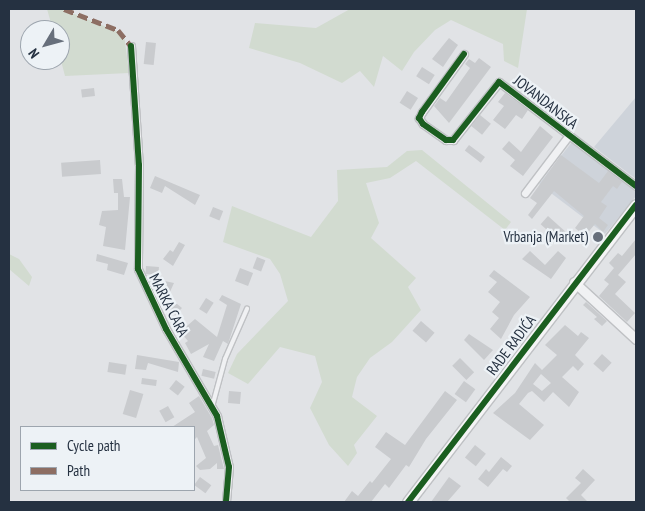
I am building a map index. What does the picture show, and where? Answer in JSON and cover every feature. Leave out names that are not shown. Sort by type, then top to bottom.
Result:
[{"type":"main road","name":"RADE RADIĆA","points":[[408,502],[574,282],[636,205]]},
{"type":"street","name":"MARKA CARA","points":[[131,46],[139,165],[138,269],[166,328],[212,407],[228,451],[226,502]]},
{"type":"street","name":"JOVANDANSKA","points":[[464,54],[422,112],[420,118],[423,124],[446,140],[453,140],[499,82],[636,186]]},
{"type":"street","name":"JOVANDANSKA","points":[[526,194],[568,135]]},
{"type":"street","points":[[574,282],[636,339]]},
{"type":"lane","points":[[212,407],[225,359],[247,309]]},
{"type":"shaded area","points":[[47,9],[62,9],[124,34],[129,73],[65,76],[63,70],[70,70],[70,20],[50,20]]},
{"type":"shaded area","points":[[350,9],[527,9],[518,68],[504,61],[503,44],[451,20],[435,30],[414,52],[402,71],[383,56],[374,87],[360,71],[342,83],[300,63],[249,48],[255,23],[316,28]]},
{"type":"shaded area","points":[[636,97],[636,179],[594,147]]},
{"type":"shaded area","points":[[572,142],[636,192],[636,196],[605,234],[539,184]]},
{"type":"shaded area","points":[[422,150],[511,222],[505,230],[416,161],[390,178],[366,183],[379,223],[371,238],[416,278],[408,287],[421,310],[392,342],[370,358],[357,377],[352,397],[377,416],[354,445],[357,453],[348,466],[329,445],[310,408],[322,382],[315,356],[280,347],[248,384],[228,373],[237,354],[288,301],[280,274],[270,259],[223,242],[232,206],[311,237],[338,201],[337,170],[387,167],[407,151]]},
{"type":"shaded area","points":[[9,254],[19,259],[32,277],[29,286],[9,269]]},
{"type":"building","points":[[449,38],[458,45],[443,67],[432,59]]},
{"type":"building","points":[[146,42],[156,43],[154,65],[144,64]]},
{"type":"building","points":[[479,58],[491,67],[449,123],[434,106],[440,98],[446,102],[470,68],[465,64],[469,59],[475,63]]},
{"type":"building","points":[[422,67],[435,75],[429,84],[416,76]]},
{"type":"building","points":[[94,88],[95,96],[82,98],[81,90]]},
{"type":"building","points":[[407,91],[418,98],[411,110],[400,103]]},
{"type":"building","points":[[505,93],[528,110],[522,119],[516,115],[505,129],[493,120],[504,106],[498,102]]},
{"type":"building","points":[[480,115],[491,124],[482,135],[471,126]]},
{"type":"building","points":[[540,126],[553,137],[523,176],[510,166],[515,160],[502,149],[509,141],[521,152]]},
{"type":"building","points":[[469,145],[485,157],[481,163],[465,151]]},
{"type":"building","points":[[561,155],[599,183],[608,171],[622,182],[617,189],[613,186],[601,202],[607,206],[599,218],[608,225],[603,232],[595,224],[585,236],[575,228],[584,216],[554,191],[532,219],[528,215],[537,203],[530,198]]},
{"type":"building","points":[[100,160],[101,174],[62,177],[61,163]]},
{"type":"building","points":[[155,176],[200,195],[195,205],[165,186],[162,193],[150,188]]},
{"type":"building","points":[[113,179],[122,179],[124,197],[130,197],[125,250],[103,246],[106,227],[99,225],[102,211],[118,210],[118,193],[114,193]]},
{"type":"building","points":[[213,207],[223,211],[219,220],[209,216]]},
{"type":"building","points":[[548,216],[566,232],[558,240],[541,224]]},
{"type":"building","points":[[636,239],[636,254],[618,275],[626,282],[615,294],[635,313],[627,322],[599,296],[609,284],[604,280],[614,268],[609,263],[618,253],[622,256]]},
{"type":"building","points":[[179,242],[185,245],[173,266],[163,259],[170,250],[173,252]]},
{"type":"building","points":[[530,251],[545,265],[558,251],[566,258],[551,279],[522,259]]},
{"type":"building","points":[[97,254],[128,263],[124,275],[107,270],[108,264],[96,261]]},
{"type":"building","points":[[257,257],[265,260],[261,271],[253,268]]},
{"type":"building","points":[[146,266],[159,267],[158,275],[145,274]]},
{"type":"building","points":[[240,268],[253,273],[248,286],[235,281]]},
{"type":"building","points":[[494,270],[530,297],[514,315],[501,339],[490,329],[499,318],[492,312],[500,302],[488,292],[497,282],[489,276]]},
{"type":"building","points":[[160,280],[174,283],[169,294],[157,292]]},
{"type":"building","points":[[222,295],[241,304],[228,344],[223,341],[214,361],[203,357],[209,344],[191,354],[185,343],[188,341],[180,332],[195,319],[217,337],[227,305],[219,300]]},
{"type":"building","points":[[206,298],[214,303],[207,314],[199,309]]},
{"type":"building","points":[[172,300],[182,308],[175,315],[166,306]]},
{"type":"building","points":[[586,302],[607,321],[602,326],[594,319],[597,317],[583,305]]},
{"type":"building","points":[[421,321],[435,333],[426,343],[412,331]]},
{"type":"building","points":[[565,325],[578,336],[581,332],[589,338],[575,355],[584,364],[578,371],[573,366],[562,377],[579,392],[569,407],[553,392],[544,402],[532,391],[519,404],[544,425],[530,440],[493,413],[515,393],[535,363],[542,370],[557,355],[545,345]],"holes":[[[541,374],[551,383],[542,391],[533,384]]]},
{"type":"building","points":[[469,334],[493,350],[484,360],[464,340]]},
{"type":"building","points":[[602,354],[612,363],[603,372],[593,364]]},
{"type":"building","points":[[137,355],[179,362],[178,372],[148,363],[146,370],[135,369]]},
{"type":"building","points":[[460,358],[474,372],[466,380],[452,366]]},
{"type":"building","points":[[109,362],[127,365],[125,375],[107,372]]},
{"type":"building","points":[[203,369],[216,372],[214,379],[201,376]]},
{"type":"building","points":[[142,378],[157,380],[156,386],[141,384]]},
{"type":"building","points":[[176,380],[185,387],[178,395],[169,389]]},
{"type":"building","points":[[464,381],[475,389],[466,402],[455,394]]},
{"type":"building","points":[[130,390],[143,394],[136,418],[123,414]]},
{"type":"building","points":[[229,391],[241,392],[240,404],[228,403]]},
{"type":"building","points":[[445,391],[457,400],[426,439],[409,467],[406,465],[389,488],[385,484],[371,502],[344,502],[352,491],[358,496],[370,481],[372,483],[391,459],[375,447],[386,432],[405,445]]},
{"type":"building","points":[[199,396],[212,418],[214,425],[207,431],[214,446],[218,445],[224,469],[217,469],[217,463],[210,469],[200,470],[196,466],[206,458],[197,437],[195,439],[195,426],[174,426],[195,412],[189,403]]},
{"type":"building","points":[[168,406],[174,417],[166,422],[159,411]]},
{"type":"building","points":[[475,445],[486,454],[476,466],[465,457]]},
{"type":"building","points":[[501,457],[512,466],[507,472],[503,469],[488,487],[478,479],[486,469],[489,472]]},
{"type":"building","points":[[583,469],[595,480],[581,495],[588,502],[570,502],[566,498],[581,483],[575,478]]},
{"type":"building","points":[[200,477],[211,485],[205,493],[195,486]]},
{"type":"building","points":[[449,477],[461,486],[447,502],[431,502]]},
{"type":"marked path","points":[[64,9],[118,30],[131,46]]},
{"type":"cycle path","points":[[131,46],[139,165],[138,269],[166,329],[217,416],[229,467],[226,502]]},
{"type":"cycle path","points":[[464,54],[422,112],[419,118],[423,124],[446,140],[453,140],[499,82],[636,186]]},
{"type":"cycle path","points":[[408,502],[636,205]]},
{"type":"place","name":"Vrbanja (Market)","points":[[598,237]]}]
